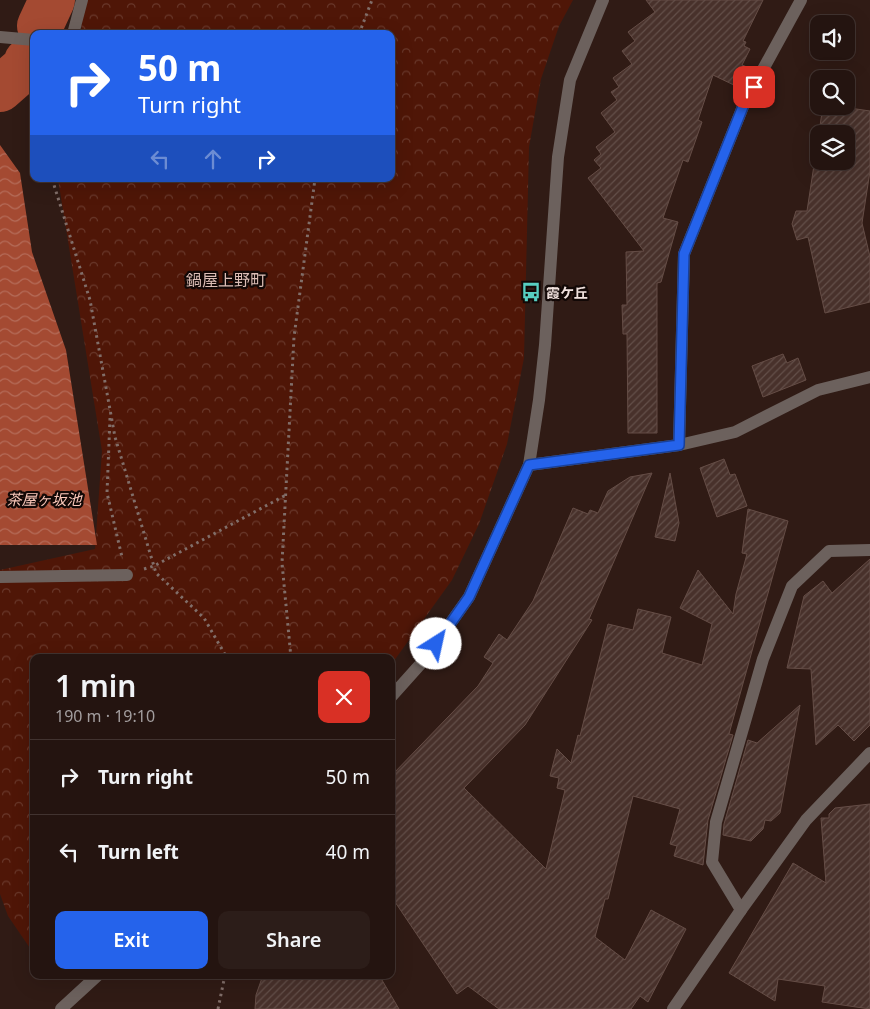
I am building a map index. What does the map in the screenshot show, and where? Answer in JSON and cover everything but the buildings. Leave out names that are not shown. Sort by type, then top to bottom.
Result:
[{"type":"street","points":[[74,30],[82,0]]},
{"type":"street","points":[[395,693],[426,659],[469,597],[529,465],[545,345],[558,157],[570,80],[603,0]]},
{"type":"street","points":[[679,445],[684,254],[744,104],[801,0]]},
{"type":"street","points":[[0,36],[30,40]]},
{"type":"street","points":[[529,465],[679,445],[735,432],[818,390],[870,377]]},
{"type":"street","points":[[741,910],[712,862],[716,822],[763,659],[792,586],[830,551],[870,550]]},
{"type":"street","points":[[0,577],[127,575]]},
{"type":"street","points":[[673,1009],[806,820],[870,753]]},
{"type":"street","points":[[61,1009],[94,979]]},
{"type":"path","points":[[361,30],[372,0]]},
{"type":"path","points":[[54,182],[90,300],[115,436],[156,573],[204,618],[225,654]]},
{"type":"path","points":[[291,654],[282,563],[294,338],[315,182]]},
{"type":"path","points":[[111,412],[107,493],[127,575]]},
{"type":"path","points":[[154,566],[286,496]]},
{"type":"path","points":[[218,1009],[224,979]]},
{"type":"green space","points":[[79,0],[573,0],[559,26],[541,79],[529,147],[524,358],[507,444],[479,524],[452,580],[395,659],[395,654],[30,654],[30,948],[8,916],[0,894],[0,570],[95,549],[102,451],[58,182],[395,182],[395,30],[82,30]]},
{"type":"water","name":"茶屋ヶ坂池","points":[[0,145],[20,173],[32,252],[66,350],[97,545],[0,545]]},
{"type":"waterway","points":[[40,26],[52,0]]},
{"type":"waterway","points":[[0,89],[25,67],[27,61]]},
{"type":"place","name":"霞ケ丘","points":[[531,292]]},
{"type":"district","name":"鍋屋上野町","points":[[226,280]]},
{"type":"route","points":[[436,644],[469,597],[529,465],[679,445],[684,254],[744,104],[754,87]]}]
